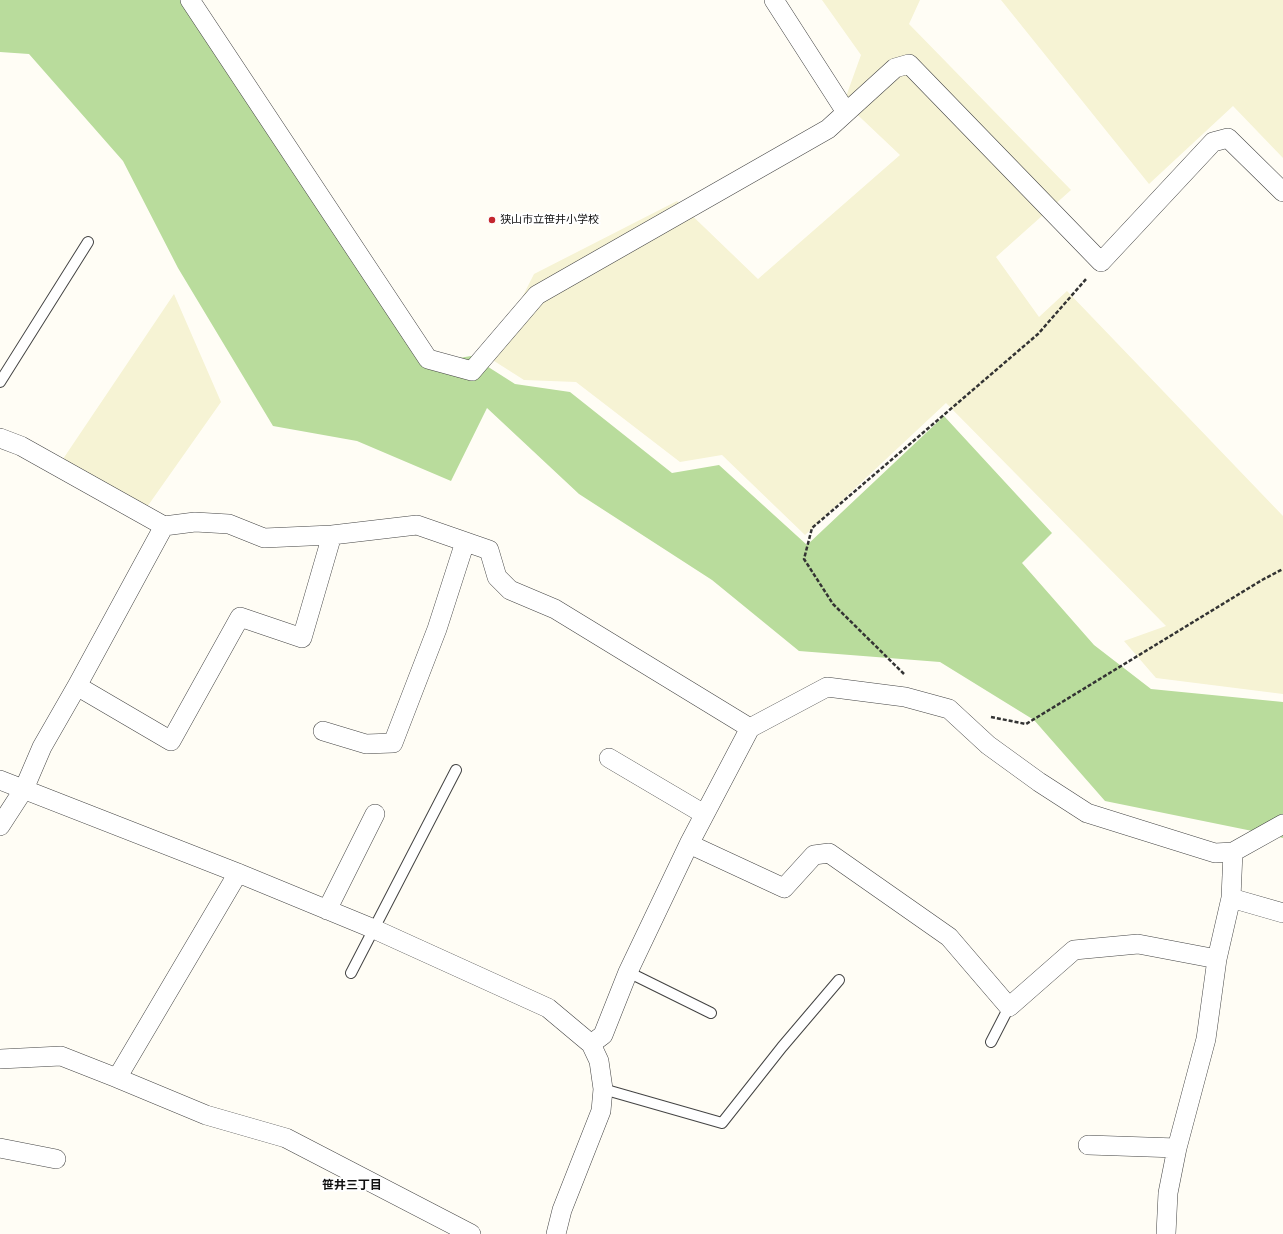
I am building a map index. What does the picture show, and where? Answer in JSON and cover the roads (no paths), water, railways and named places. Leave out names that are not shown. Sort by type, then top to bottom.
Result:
[{"type":"street","points":[[190,0],[428,359],[472,371],[537,295],[828,129],[895,68],[909,64],[1101,262],[1213,142],[1228,138],[1283,192]]},
{"type":"street","points":[[774,0],[846,112]]},
{"type":"street","points":[[0,438],[21,446],[164,526],[194,522],[229,524],[264,538],[332,535],[417,525],[489,550],[497,577],[510,590],[555,609],[750,728]]},
{"type":"street","points":[[0,826],[24,789],[42,747],[164,526]]},
{"type":"street","points":[[77,686],[171,741],[240,617],[302,638],[332,535]]},
{"type":"street","points":[[323,731],[366,744],[393,744],[437,629],[465,542]]},
{"type":"street","points":[[591,1044],[603,1035],[628,972],[689,844],[750,728],[827,687],[904,696],[949,708],[988,745],[1039,782],[1087,813],[1215,853],[1233,852],[1283,824]]},
{"type":"street","points":[[609,758],[704,814]]},
{"type":"street","points":[[0,780],[238,873],[374,929],[548,1008],[591,1044],[599,1061],[603,1089],[601,1111],[562,1210],[556,1234]]},
{"type":"street","points":[[328,910],[375,814]]},
{"type":"street","points":[[689,844],[784,888],[814,856],[829,853],[949,937],[1009,1007],[1074,950],[1138,944],[1217,958]]},
{"type":"street","points":[[1166,1234],[1168,1193],[1176,1148],[1206,1039],[1217,958],[1231,898],[1233,852]]},
{"type":"street","points":[[117,1078],[238,873]]},
{"type":"street","points":[[1231,898],[1283,913]]},
{"type":"street","points":[[0,1059],[61,1056],[206,1115],[286,1138],[471,1234]]},
{"type":"street","points":[[1088,1145],[1176,1148]]},
{"type":"street","points":[[0,1148],[56,1159]]},
{"type":"lane","points":[[0,382],[88,242]]},
{"type":"lane","points":[[351,973],[456,770]]},
{"type":"lane","points":[[628,972],[711,1013]]},
{"type":"lane","points":[[603,1089],[722,1123],[782,1047],[839,980]]},
{"type":"lane","points":[[991,1042],[1009,1007]]},
{"type":"place","name":"狭山市立笹井小学校","points":[[492,220]]},
{"type":"district","name":"笹井三丁目","points":[[352,1185]]}]
